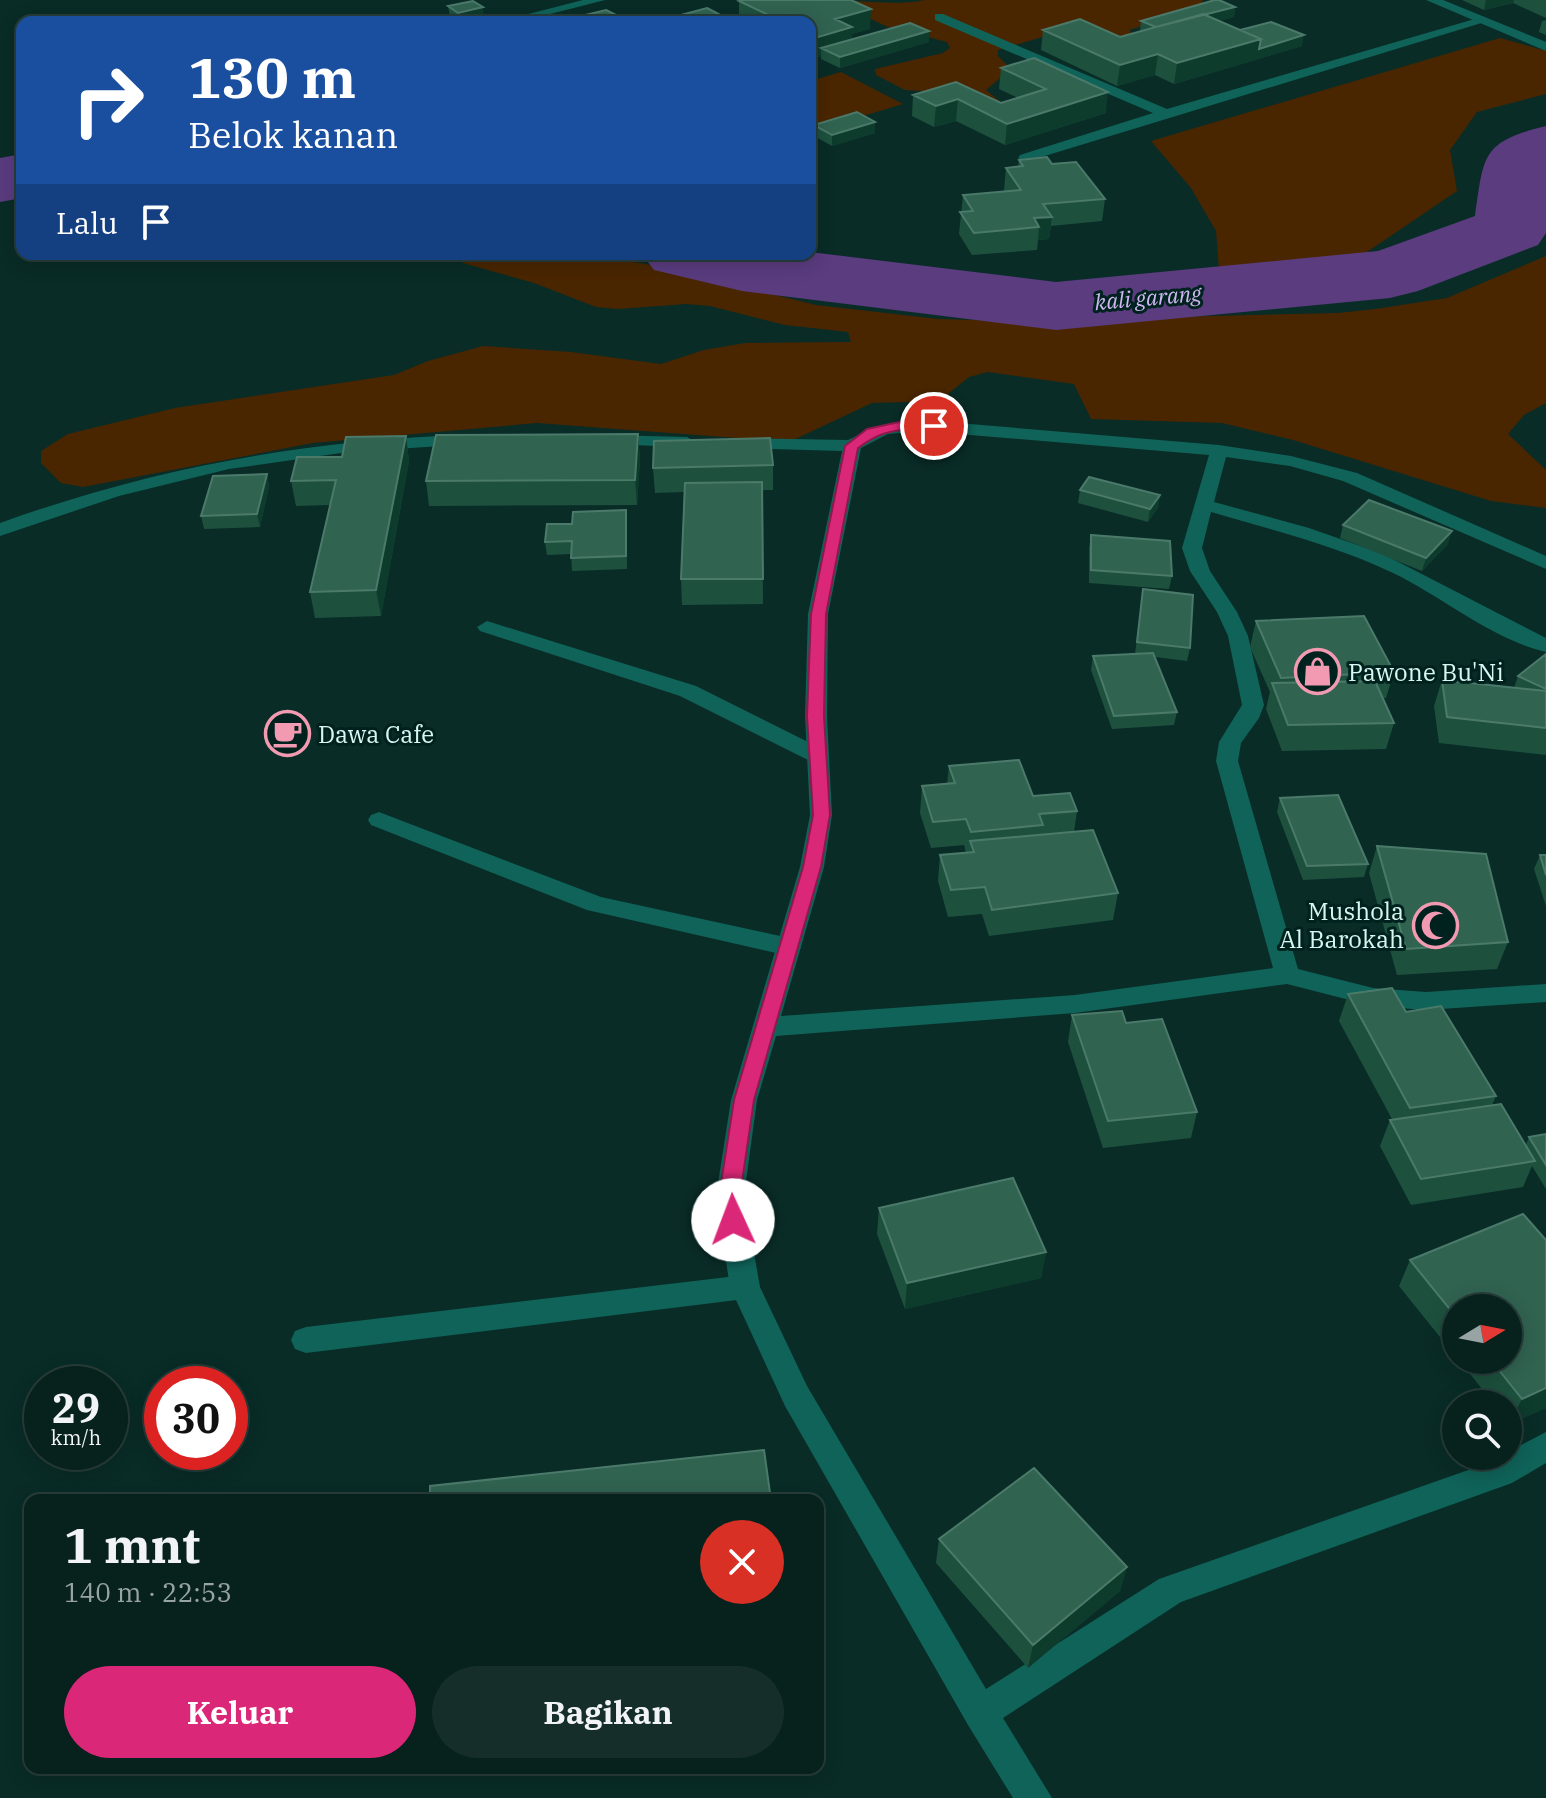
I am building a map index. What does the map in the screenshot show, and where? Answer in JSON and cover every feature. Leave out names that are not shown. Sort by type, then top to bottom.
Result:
[{"type":"street","points":[[529,16],[599,0]]},
{"type":"street","points":[[1432,0],[1546,47]]},
{"type":"street","points":[[939,17],[1167,113]]},
{"type":"street","points":[[1025,158],[1482,21]]},
{"type":"street","points":[[590,440],[852,446],[872,431],[904,425],[1219,450],[1291,461],[1350,477],[1546,563]]},
{"type":"street","points":[[0,530],[139,485],[234,464],[376,445],[484,440]]},
{"type":"street","points":[[852,446],[818,614],[816,716],[821,815],[812,867],[744,1100],[730,1196],[745,1287],[796,1396],[980,1713],[1034,1798]]},
{"type":"street","points":[[1219,450],[1192,548],[1200,571],[1227,612],[1238,636],[1253,705],[1248,718],[1230,742],[1227,761],[1287,975]]},
{"type":"street","points":[[1202,504],[1344,547],[1400,569],[1506,630],[1546,646]]},
{"type":"street","points":[[487,627],[688,691],[818,756]]},
{"type":"street","points":[[379,820],[596,904],[789,947]]},
{"type":"street","points":[[767,1027],[1075,1004],[1287,975],[1373,997],[1426,1001],[1546,993]]},
{"type":"street","points":[[1426,1001],[1441,1028]]},
{"type":"street","points":[[306,1340],[745,1287]]},
{"type":"street","points":[[980,1713],[1171,1590],[1501,1473],[1546,1446]]},
{"type":"shaded area","points":[[829,0],[891,3],[924,0],[1202,0],[1206,7],[1129,30],[1141,41],[1046,36],[998,50],[998,56],[1011,69],[986,90],[1003,104],[939,92],[905,90],[876,75],[875,69],[943,53],[950,48],[947,42],[888,27]]},
{"type":"shaded area","points":[[1500,38],[1546,51],[1546,94],[1477,112],[1450,150],[1457,191],[1364,254],[1219,270],[1216,231],[1191,188],[1151,141]]},
{"type":"shaded area","points":[[841,72],[903,104],[816,130],[816,79]]},
{"type":"shaded area","points":[[1546,256],[1546,403],[1524,415],[1508,434],[1546,470],[1546,508],[1491,501],[1293,440],[1222,423],[1091,419],[1074,384],[988,372],[969,377],[939,401],[872,403],[789,442],[537,423],[313,443],[83,487],[61,483],[41,463],[41,451],[68,434],[175,408],[394,375],[428,361],[483,346],[571,352],[661,364],[704,350],[745,343],[851,342],[848,332],[785,325],[710,306],[596,307],[534,283],[461,260],[622,260],[816,305],[938,319],[1086,323],[1375,309],[1447,298]]},
{"type":"building","points":[[851,0],[871,9],[835,19],[852,27],[816,38],[816,16],[770,16],[739,1]]},
{"type":"building","points":[[1215,0],[1235,7],[1156,27],[1141,21]]},
{"type":"building","points":[[473,1],[483,7],[458,13],[448,6]]},
{"type":"building","points":[[707,8],[722,16],[677,16]]},
{"type":"building","points":[[606,10],[618,16],[581,16]]},
{"type":"building","points":[[1203,14],[1261,39],[1177,63],[1158,54],[1120,65],[1043,30],[1080,19],[1120,37]]},
{"type":"building","points":[[1271,22],[1304,35],[1259,49],[1261,39],[1240,30]]},
{"type":"building","points":[[910,23],[929,31],[840,57],[821,48]]},
{"type":"building","points":[[1034,58],[1108,92],[1007,124],[958,99],[936,106],[913,95],[956,82],[1001,103],[1046,89],[1001,68]]},
{"type":"building","points":[[857,112],[875,122],[832,135],[816,124]]},
{"type":"building","points":[[1047,157],[1052,164],[1076,162],[1105,199],[1043,204],[1052,217],[1034,218],[1039,227],[974,233],[960,212],[973,211],[963,195],[1021,190],[1006,168],[1023,166],[1019,160]]},
{"type":"building","points":[[638,434],[635,480],[426,481],[436,435]]},
{"type":"building","points":[[406,436],[376,590],[310,592],[336,480],[291,481],[297,457],[342,457],[346,437]]},
{"type":"building","points":[[770,438],[773,465],[653,468],[654,441]]},
{"type":"building","points":[[267,474],[257,514],[201,516],[213,476]]},
{"type":"building","points":[[1089,477],[1160,495],[1150,509],[1080,490]]},
{"type":"building","points":[[762,482],[763,579],[681,579],[685,483]]},
{"type":"building","points":[[1369,500],[1452,531],[1426,558],[1343,525]]},
{"type":"building","points":[[626,510],[626,556],[571,558],[572,541],[545,542],[547,524],[572,524],[573,512]]},
{"type":"building","points":[[1091,535],[1170,541],[1172,576],[1091,570]]},
{"type":"building","points":[[1143,589],[1193,595],[1190,648],[1137,642]]},
{"type":"building","points":[[1364,616],[1394,672],[1281,678],[1256,621]]},
{"type":"building","points":[[1153,653],[1177,712],[1114,716],[1093,656]]},
{"type":"building","points":[[1546,654],[1546,689],[1518,676]]},
{"type":"building","points":[[1442,680],[1546,691],[1546,728],[1447,717]]},
{"type":"building","points":[[1375,681],[1394,723],[1288,725],[1272,683]]},
{"type":"building","points":[[1019,760],[1033,796],[1070,793],[1077,811],[1039,814],[1043,825],[971,832],[966,819],[933,822],[922,786],[955,783],[949,766]]},
{"type":"building","points":[[1338,795],[1368,864],[1307,866],[1280,798]]},
{"type":"building","points":[[1093,830],[1118,893],[992,910],[985,887],[951,890],[940,855],[974,852],[970,841]]},
{"type":"building","points":[[1377,846],[1486,854],[1508,942],[1406,949]]},
{"type":"building","points":[[1540,855],[1546,855],[1546,875]]},
{"type":"building","points":[[1392,988],[1406,1012],[1441,1006],[1496,1096],[1410,1108],[1348,994]]},
{"type":"building","points":[[1122,1011],[1126,1023],[1162,1019],[1197,1112],[1108,1121],[1072,1015]]},
{"type":"building","points":[[1501,1104],[1535,1161],[1421,1179],[1390,1120]]},
{"type":"building","points":[[1546,1134],[1546,1165],[1529,1137]]},
{"type":"building","points":[[1013,1178],[1046,1252],[907,1283],[879,1208]]},
{"type":"building","points":[[1523,1214],[1546,1240],[1546,1388],[1522,1399],[1522,1390],[1515,1390],[1502,1374],[1522,1374],[1522,1294],[1442,1294],[1442,1300],[1410,1260]]},
{"type":"building","points":[[764,1450],[770,1494],[430,1494],[430,1486]]},
{"type":"building","points":[[1034,1468],[1127,1567],[1033,1645],[939,1539]]},
{"type":"waterway","name":"kali garang","points":[[709,260],[742,267],[1056,306],[1390,274],[1511,229],[1519,161],[1546,147]]},
{"type":"waterway","name":"kali garang","points":[[0,177],[16,176]]},
{"type":"waterway","name":"kali garang","points":[[0,180],[16,177]]},
{"type":"place","name":"Pawone Bu'Ni","points":[[1317,672]]},
{"type":"place","name":"Dawa Cafe","points":[[287,734]]},
{"type":"place","name":"Mushola Al Barokah","points":[[1435,925]]},
{"type":"route","points":[[733,1220],[730,1196],[744,1100],[812,867],[821,815],[816,716],[818,614],[852,446],[872,431],[904,425],[934,426]]}]
